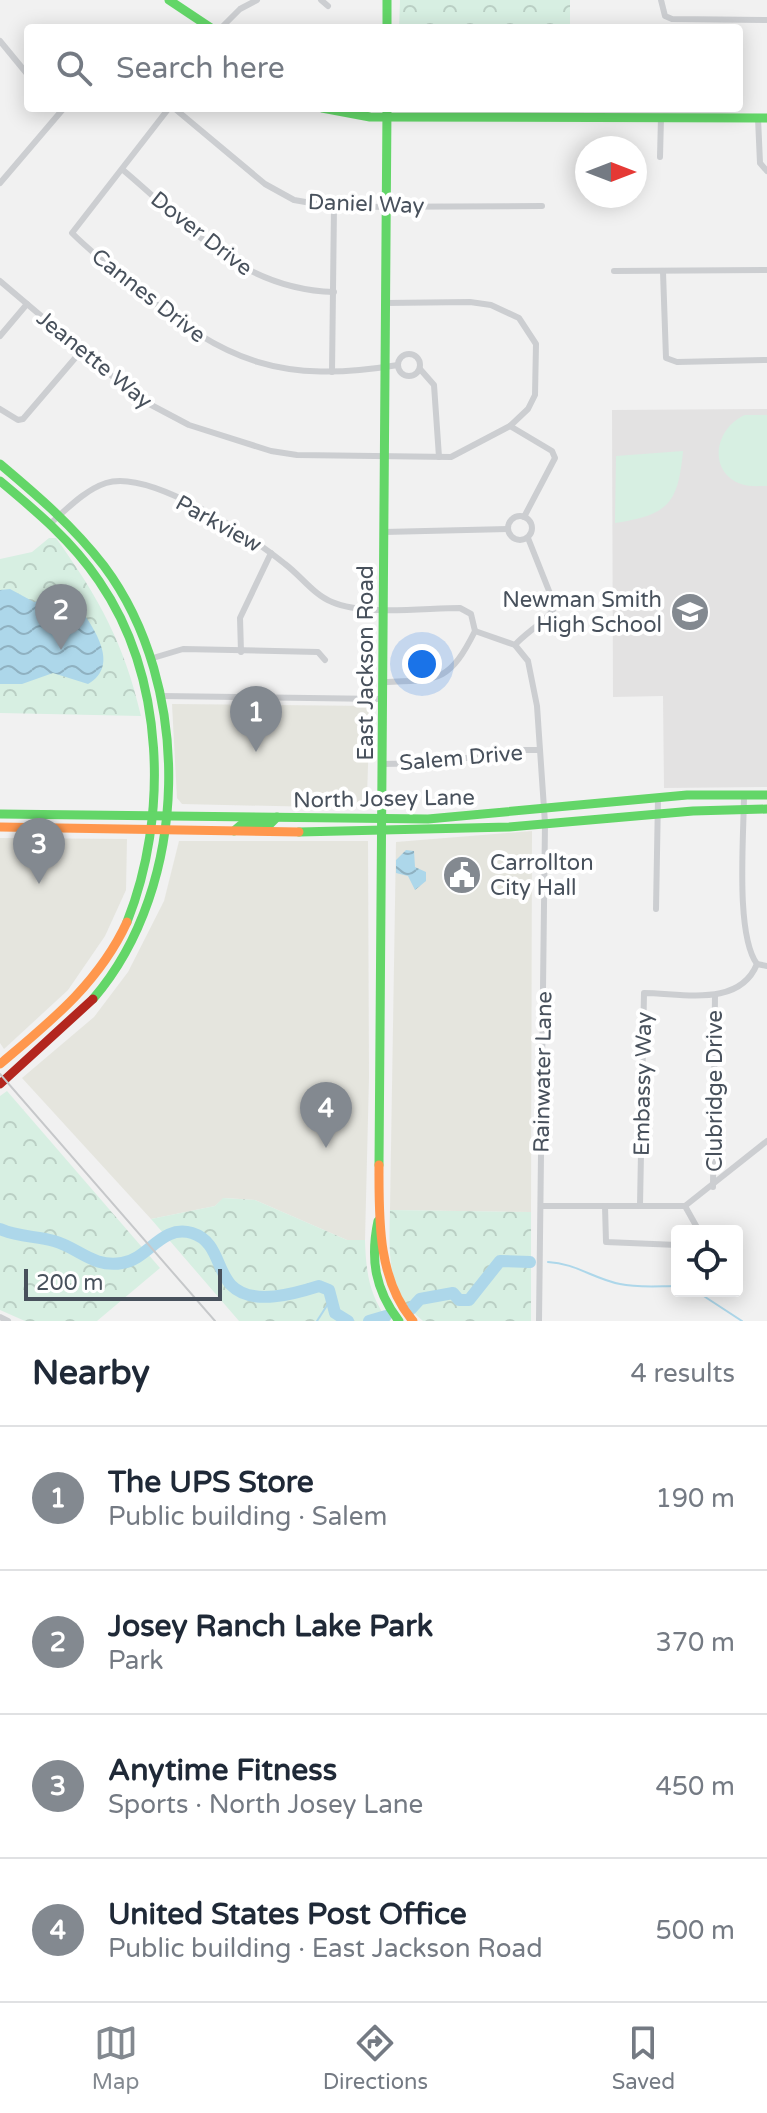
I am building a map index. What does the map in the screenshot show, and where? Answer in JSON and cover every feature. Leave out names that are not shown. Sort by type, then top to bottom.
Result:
[{"type":"main road","points":[[169,0],[205,24]]},
{"type":"main road","points":[[387,0],[387,24]]},
{"type":"main road","points":[[338,112],[355,116],[387,112],[762,118]]},
{"type":"main road","name":"East Jackson Road","points":[[387,112],[379,1218],[387,1280],[397,1303],[413,1321]]},
{"type":"main road","points":[[0,464],[62,513],[97,552],[130,608],[153,658],[169,755],[167,830],[152,898],[120,961],[80,1015],[0,1084]]},
{"type":"main road","points":[[0,481],[52,522],[82,556],[114,603],[129,633],[148,698],[155,749],[151,830],[143,876],[120,939],[81,995],[0,1064]]},
{"type":"main road","points":[[148,698],[161,696]]},
{"type":"main road","name":"North Josey Lane","points":[[0,814],[428,819],[658,798],[767,795]]},
{"type":"main road","name":"North Josey Lane","points":[[0,827],[382,832],[545,823],[657,812],[767,809]]},
{"type":"main road","points":[[233,831],[241,825],[270,824],[277,817]]},
{"type":"main road","points":[[278,832],[284,825],[311,823],[315,818]]},
{"type":"main road","points":[[28,1061],[27,1048],[43,1028]]},
{"type":"main road","name":"East Jackson Road","points":[[379,1218],[373,1240],[373,1267],[382,1298],[399,1321]]},
{"type":"street","points":[[225,24],[240,9],[257,0]]},
{"type":"street","points":[[321,0],[328,6]]},
{"type":"street","points":[[661,0],[665,16],[672,19],[767,20]]},
{"type":"street","points":[[0,41],[24,70]]},
{"type":"street","points":[[0,183],[61,112]]},
{"type":"street","name":"Cannes Drive","points":[[169,112],[73,227],[72,233],[177,322],[211,345],[254,362],[332,372],[398,365]]},
{"type":"street","name":"Daniel Way","points":[[177,112],[279,194],[307,203],[334,207],[542,206]]},
{"type":"street","points":[[660,157],[661,117]]},
{"type":"street","points":[[762,118],[760,163],[767,171]]},
{"type":"street","points":[[0,166],[9,173]]},
{"type":"street","name":"Dover Drive","points":[[123,170],[234,264],[282,286],[334,292]]},
{"type":"street","points":[[332,372],[334,207]]},
{"type":"street","points":[[614,271],[767,270]]},
{"type":"street","points":[[663,272],[666,358],[677,362],[767,360]]},
{"type":"street","name":"Jeanette Way","points":[[0,281],[138,398],[189,425],[224,439],[297,455],[439,457],[465,452],[510,426]]},
{"type":"street","points":[[385,303],[470,302],[491,305],[519,318],[536,344],[535,395],[528,409],[510,426],[552,451],[555,458],[524,517]]},
{"type":"street","points":[[0,336],[27,304]]},
{"type":"street","points":[[0,409],[23,419],[82,350]]},
{"type":"street","points":[[420,369],[407,376],[398,365],[410,354],[419,359],[420,369],[434,385],[439,457]]},
{"type":"street","name":"Parkview","points":[[52,522],[90,490],[121,481],[194,505],[228,522],[333,603],[383,608],[460,608],[471,614],[475,631]]},
{"type":"street","points":[[508,529],[513,519],[524,517]]},
{"type":"street","points":[[383,682],[434,680],[458,663],[475,631],[515,645],[529,628],[551,615],[555,606],[528,538],[532,528],[524,517]]},
{"type":"street","points":[[384,532],[508,529]]},
{"type":"street","points":[[508,529],[514,538],[528,538]]},
{"type":"street","points":[[241,652],[240,618],[271,553]]},
{"type":"street","name":"Rainwater Lane","points":[[515,645],[528,661],[532,674],[545,823],[539,1321]]},
{"type":"street","points":[[153,658],[183,649],[318,652],[325,660]]},
{"type":"street","points":[[161,696],[382,699]]},
{"type":"street","name":"Salem Drive","points":[[382,764],[438,763],[513,750],[539,750]]},
{"type":"street","points":[[744,794],[744,930],[749,953],[757,964],[767,966]]},
{"type":"street","points":[[656,909],[658,798]]},
{"type":"street","name":"Embassy Way","points":[[640,1206],[644,993],[715,995],[742,987],[757,964]]},
{"type":"street","name":"Clubridge Drive","points":[[713,1187],[715,995]]},
{"type":"street","points":[[541,1206],[685,1206],[713,1187],[767,1141]]},
{"type":"street","points":[[605,1206],[606,1242],[671,1245]]},
{"type":"street","points":[[685,1206],[696,1225]]},
{"type":"street","points":[[0,1317],[8,1321]]},
{"type":"shaded area","name":"Newman Smith High School","points":[[767,409],[767,787],[664,788],[663,696],[613,697],[612,410]]},
{"type":"shaded area","points":[[172,704],[370,706],[367,796],[362,808],[182,804],[177,798]]},
{"type":"shaded area","points":[[532,831],[531,1212],[390,1210],[396,842]]},
{"type":"shaded area","points":[[0,838],[127,839],[126,890],[105,936],[68,990],[4,1049],[0,1043]]},
{"type":"shaded area","points":[[179,841],[368,841],[369,1077],[365,1240],[347,1240],[255,1200],[224,1198],[215,1206],[151,1219],[22,1078],[94,1017],[128,972],[164,901]]},
{"type":"green space","points":[[400,0],[570,0],[570,24],[399,24]]},
{"type":"green space","points":[[745,415],[767,415],[767,486],[741,484],[730,478],[719,460],[719,449],[727,429]]},
{"type":"green space","points":[[683,451],[678,483],[667,504],[647,516],[615,523],[616,456]]},
{"type":"green space","points":[[49,538],[56,538],[108,622],[127,666],[141,716],[0,713],[0,559],[32,552]]},
{"type":"green space","points":[[7,1091],[160,1268],[97,1321],[25,1321],[0,1310],[0,1096]]},
{"type":"green space","points":[[223,1198],[255,1200],[347,1240],[365,1240],[370,1283],[388,1321],[239,1321],[151,1219],[215,1206]]},
{"type":"green space","points":[[390,1210],[531,1212],[531,1321],[423,1321],[402,1297],[392,1271]]},
{"type":"water","points":[[10,589],[34,602],[53,598],[76,603],[101,645],[103,666],[98,676],[88,684],[53,673],[22,684],[0,684],[0,590]]},
{"type":"water","points":[[406,850],[414,851],[415,867],[426,872],[426,881],[415,890],[408,876],[396,873],[396,860]]},
{"type":"waterway","points":[[0,1229],[54,1241],[94,1260],[112,1264],[131,1260],[172,1233],[192,1233],[207,1242],[226,1278],[240,1292],[262,1297],[319,1286],[329,1290],[335,1313],[348,1321]]},
{"type":"waterway","points":[[411,1309],[420,1299],[453,1293],[459,1300],[469,1300],[500,1261],[530,1262]]},
{"type":"waterway","points":[[548,1262],[567,1265],[620,1284],[671,1286]]},
{"type":"waterway","points":[[317,1321],[333,1296]]},
{"type":"waterway","points":[[705,1297],[742,1321]]},
{"type":"waterway","points":[[369,1321],[386,1316]]},
{"type":"railway","points":[[0,1074],[215,1321]]},
{"type":"traffic: fast","points":[[169,0],[205,24]]},
{"type":"traffic: fast","points":[[387,0],[387,24]]},
{"type":"traffic: fast","points":[[343,112],[370,117],[767,118]]},
{"type":"traffic: fast","points":[[379,1165],[387,112]]},
{"type":"traffic: fast","points":[[0,464],[67,525],[104,566],[133,614],[154,668],[165,725],[169,784],[163,843],[149,900],[125,953],[93,999]]},
{"type":"traffic: fast","points":[[0,481],[53,527],[88,566],[121,619],[137,660],[148,703],[154,748],[154,793],[150,838],[141,881],[127,922]]},
{"type":"traffic: fast","points":[[0,814],[428,819],[687,795],[767,795]]},
{"type":"traffic: fast","points":[[299,832],[509,827],[693,811],[767,809]]},
{"type":"traffic: fast","points":[[234,831],[241,825],[270,824],[277,817]]},
{"type":"traffic: fast","points":[[378,1221],[376,1274],[384,1298],[399,1321]]},
{"type":"traffic: slow","points":[[0,827],[299,832]]},
{"type":"traffic: slow","points":[[0,1064],[55,1017],[88,983],[116,944],[127,922]]},
{"type":"traffic: slow","points":[[379,1165],[380,1226],[386,1267],[392,1286],[413,1321]]},
{"type":"traffic: jam","points":[[0,1084],[93,999]]},
{"type":"place","name":"Newman Smith High School","points":[[690,612]]},
{"type":"place","name":"Josey Ranch Lake Park","points":[[61,650]]},
{"type":"place","name":"The UPS Store","points":[[256,752]]},
{"type":"place","name":"Carrollton City Hall","points":[[462,875]]},
{"type":"place","name":"Anytime Fitness","points":[[39,884]]},
{"type":"place","name":"United States Post Office","points":[[326,1148]]}]
